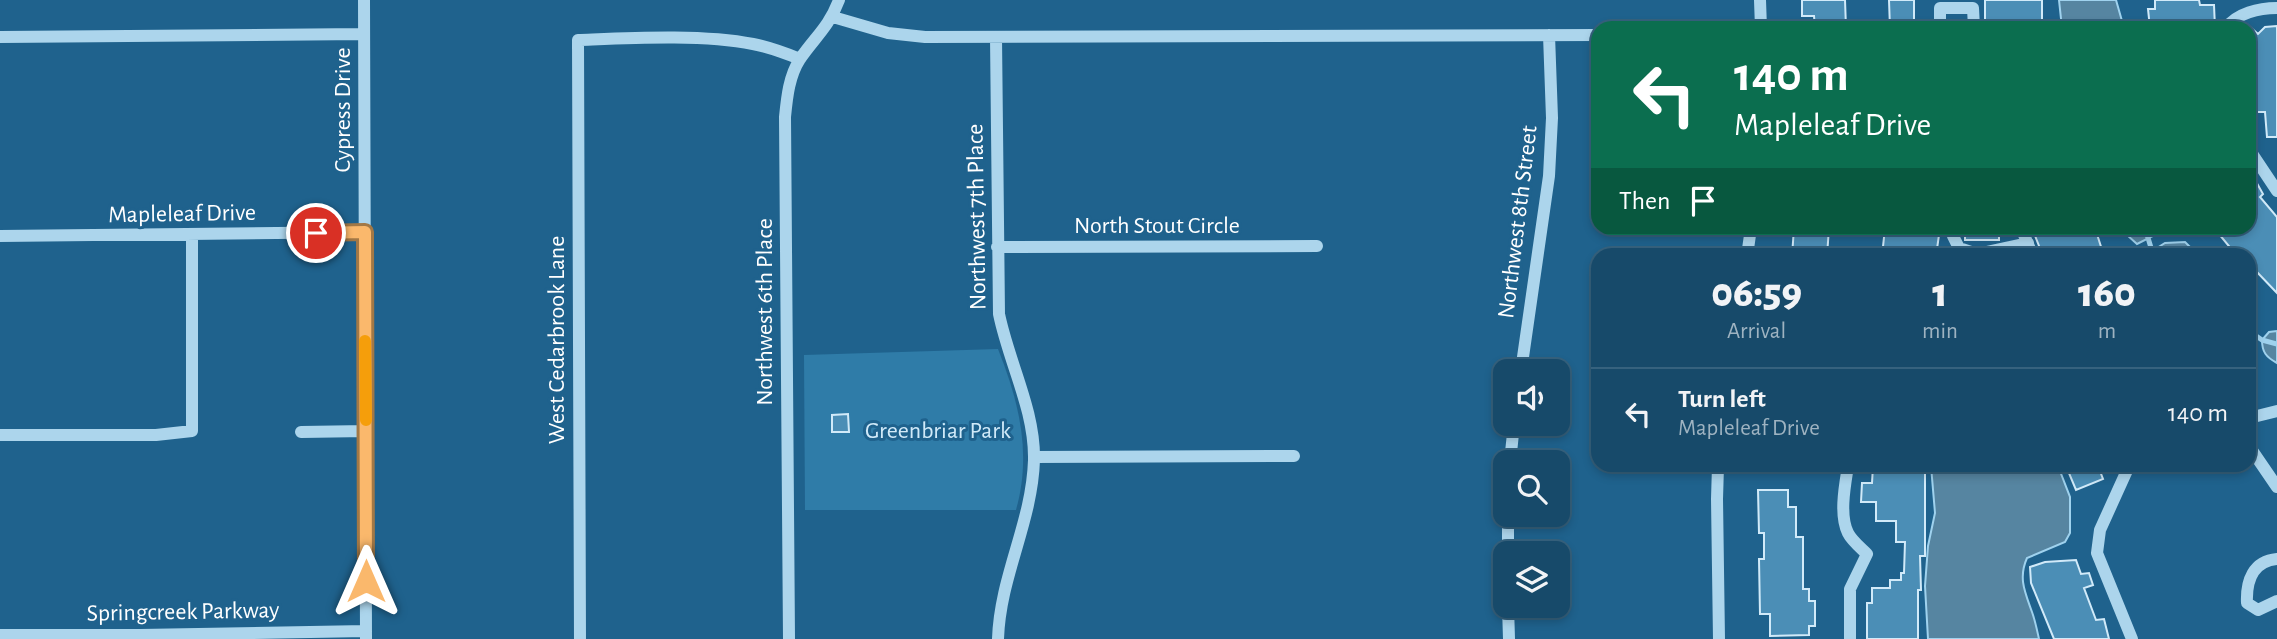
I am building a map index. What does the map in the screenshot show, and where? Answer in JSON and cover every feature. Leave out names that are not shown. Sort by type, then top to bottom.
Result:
[{"type":"street","name":"Cypress Drive","points":[[365,0],[366,635]]},
{"type":"street","name":"Northwest 6th Place","points":[[789,639],[785,117],[791,77],[800,59],[833,17],[839,0]]},
{"type":"street","points":[[1760,0],[1761,21]]},
{"type":"street","points":[[1940,21],[1940,8],[1973,8],[1974,21]]},
{"type":"street","points":[[2232,21],[2261,8],[2277,8]]},
{"type":"street","points":[[833,17],[906,36],[1591,35]]},
{"type":"street","points":[[0,37],[364,34]]},
{"type":"street","name":"Northwest 8th Street","points":[[1523,359],[1549,176],[1552,118],[1549,36]]},
{"type":"street","name":"Northwest 7th Place","points":[[996,37],[999,314],[1028,414],[1034,457],[1025,521],[1003,589],[999,639]]},
{"type":"street","name":"West Cedarbrook Lane","points":[[580,639],[578,40],[613,38],[728,41],[763,46],[800,59]]},
{"type":"street","points":[[2256,160],[2277,191]]},
{"type":"street","name":"Mapleleaf Drive","points":[[0,236],[365,232]]},
{"type":"street","points":[[0,435],[156,435],[192,431],[192,235]]},
{"type":"street","name":"North Stout Circle","points":[[997,247],[1317,246]]},
{"type":"street","points":[[2256,417],[2277,411]]},
{"type":"street","points":[[2256,417],[2277,423]]},
{"type":"street","points":[[301,432],[366,431]]},
{"type":"street","points":[[1034,457],[1294,456]]},
{"type":"street","points":[[2256,456],[2276,485]]},
{"type":"street","points":[[1718,472],[1718,639]]},
{"type":"street","points":[[1848,472],[1845,526],[1850,537],[1867,554],[1850,589],[1850,639]]},
{"type":"street","points":[[2126,472],[2100,530],[2098,553],[2132,639]]},
{"type":"street","points":[[2277,559],[2262,563],[2250,574],[2246,588],[2247,603],[2258,610],[2277,601]]},
{"type":"street","points":[[1508,618],[1508,639]]},
{"type":"street","name":"Springcreek Parkway","points":[[0,635],[366,635]]},
{"type":"green space","name":"Greenbriar Park","points":[[998,349],[1012,388],[1021,428],[1023,468],[1016,510],[805,510],[804,355]]},
{"type":"shaded area","points":[[2059,0],[2116,0],[2122,21],[2061,21]]},
{"type":"shaded area","points":[[2127,235],[2155,235],[2137,244]]},
{"type":"shaded area","points":[[2185,242],[2191,248],[2157,248],[2165,243]]},
{"type":"shaded area","points":[[2277,331],[2277,363],[2265,354],[2262,340],[2269,332]]},
{"type":"shaded area","points":[[1932,472],[2060,472],[2070,497],[2070,533],[2065,542],[2027,558],[2023,572],[2025,591],[2039,639],[1928,639],[1925,586],[1928,546],[1935,513]]},
{"type":"building","points":[[1802,0],[1845,0],[1846,21],[1814,21],[1814,16],[1802,16]]},
{"type":"building","points":[[1889,0],[1914,0],[1914,21],[1890,21]]},
{"type":"building","points":[[1985,0],[2042,0],[2042,21],[1985,21]]},
{"type":"building","points":[[2155,0],[2199,0],[2200,5],[2214,5],[2215,21],[2149,21],[2148,9],[2155,9]]},
{"type":"building","points":[[2277,26],[2277,137],[2267,137],[2265,112],[2256,112],[2256,32],[2258,34],[2265,27]]},
{"type":"building","points":[[2256,182],[2263,194],[2260,197],[2277,217],[2277,293],[2256,271],[2256,248],[2230,248],[2220,235],[2256,235]]},
{"type":"building","points":[[1794,235],[1828,235],[1828,248],[1793,248]]},
{"type":"building","points":[[1884,235],[1939,235],[1937,248],[1883,248]]},
{"type":"building","points":[[1965,235],[1999,235],[1999,240],[1965,240]]},
{"type":"building","points":[[2035,235],[2097,235],[2101,248],[2040,248]]},
{"type":"building","points":[[848,414],[849,432],[832,432],[832,415]]},
{"type":"building","points":[[1873,472],[1925,472],[1925,556],[1920,556],[1918,639],[1867,639],[1867,603],[1872,603],[1872,588],[1890,588],[1890,580],[1901,580],[1901,573],[1904,573],[1905,542],[1896,542],[1896,521],[1876,521],[1876,502],[1861,502],[1862,483],[1872,483]]},
{"type":"building","points":[[2068,472],[2100,472],[2103,479],[2076,490]]},
{"type":"building","points":[[1758,490],[1788,490],[1788,507],[1796,507],[1796,537],[1803,537],[1803,589],[1809,589],[1809,601],[1815,601],[1815,626],[1809,626],[1809,635],[1770,636],[1770,614],[1760,614],[1759,559],[1764,559],[1764,533],[1759,533]]},
{"type":"building","points":[[2076,560],[2081,574],[2089,573],[2093,585],[2084,588],[2096,620],[2104,619],[2109,639],[2054,639],[2031,583],[2030,567],[2045,562]]},
{"type":"waterway","points":[[2147,235],[2151,248]]},
{"type":"waterway","points":[[2256,336],[2277,344]]},
{"type":"slow traffic","points":[[365,341],[366,420]]},
{"type":"route","points":[[316,233],[365,232],[366,581]]}]
